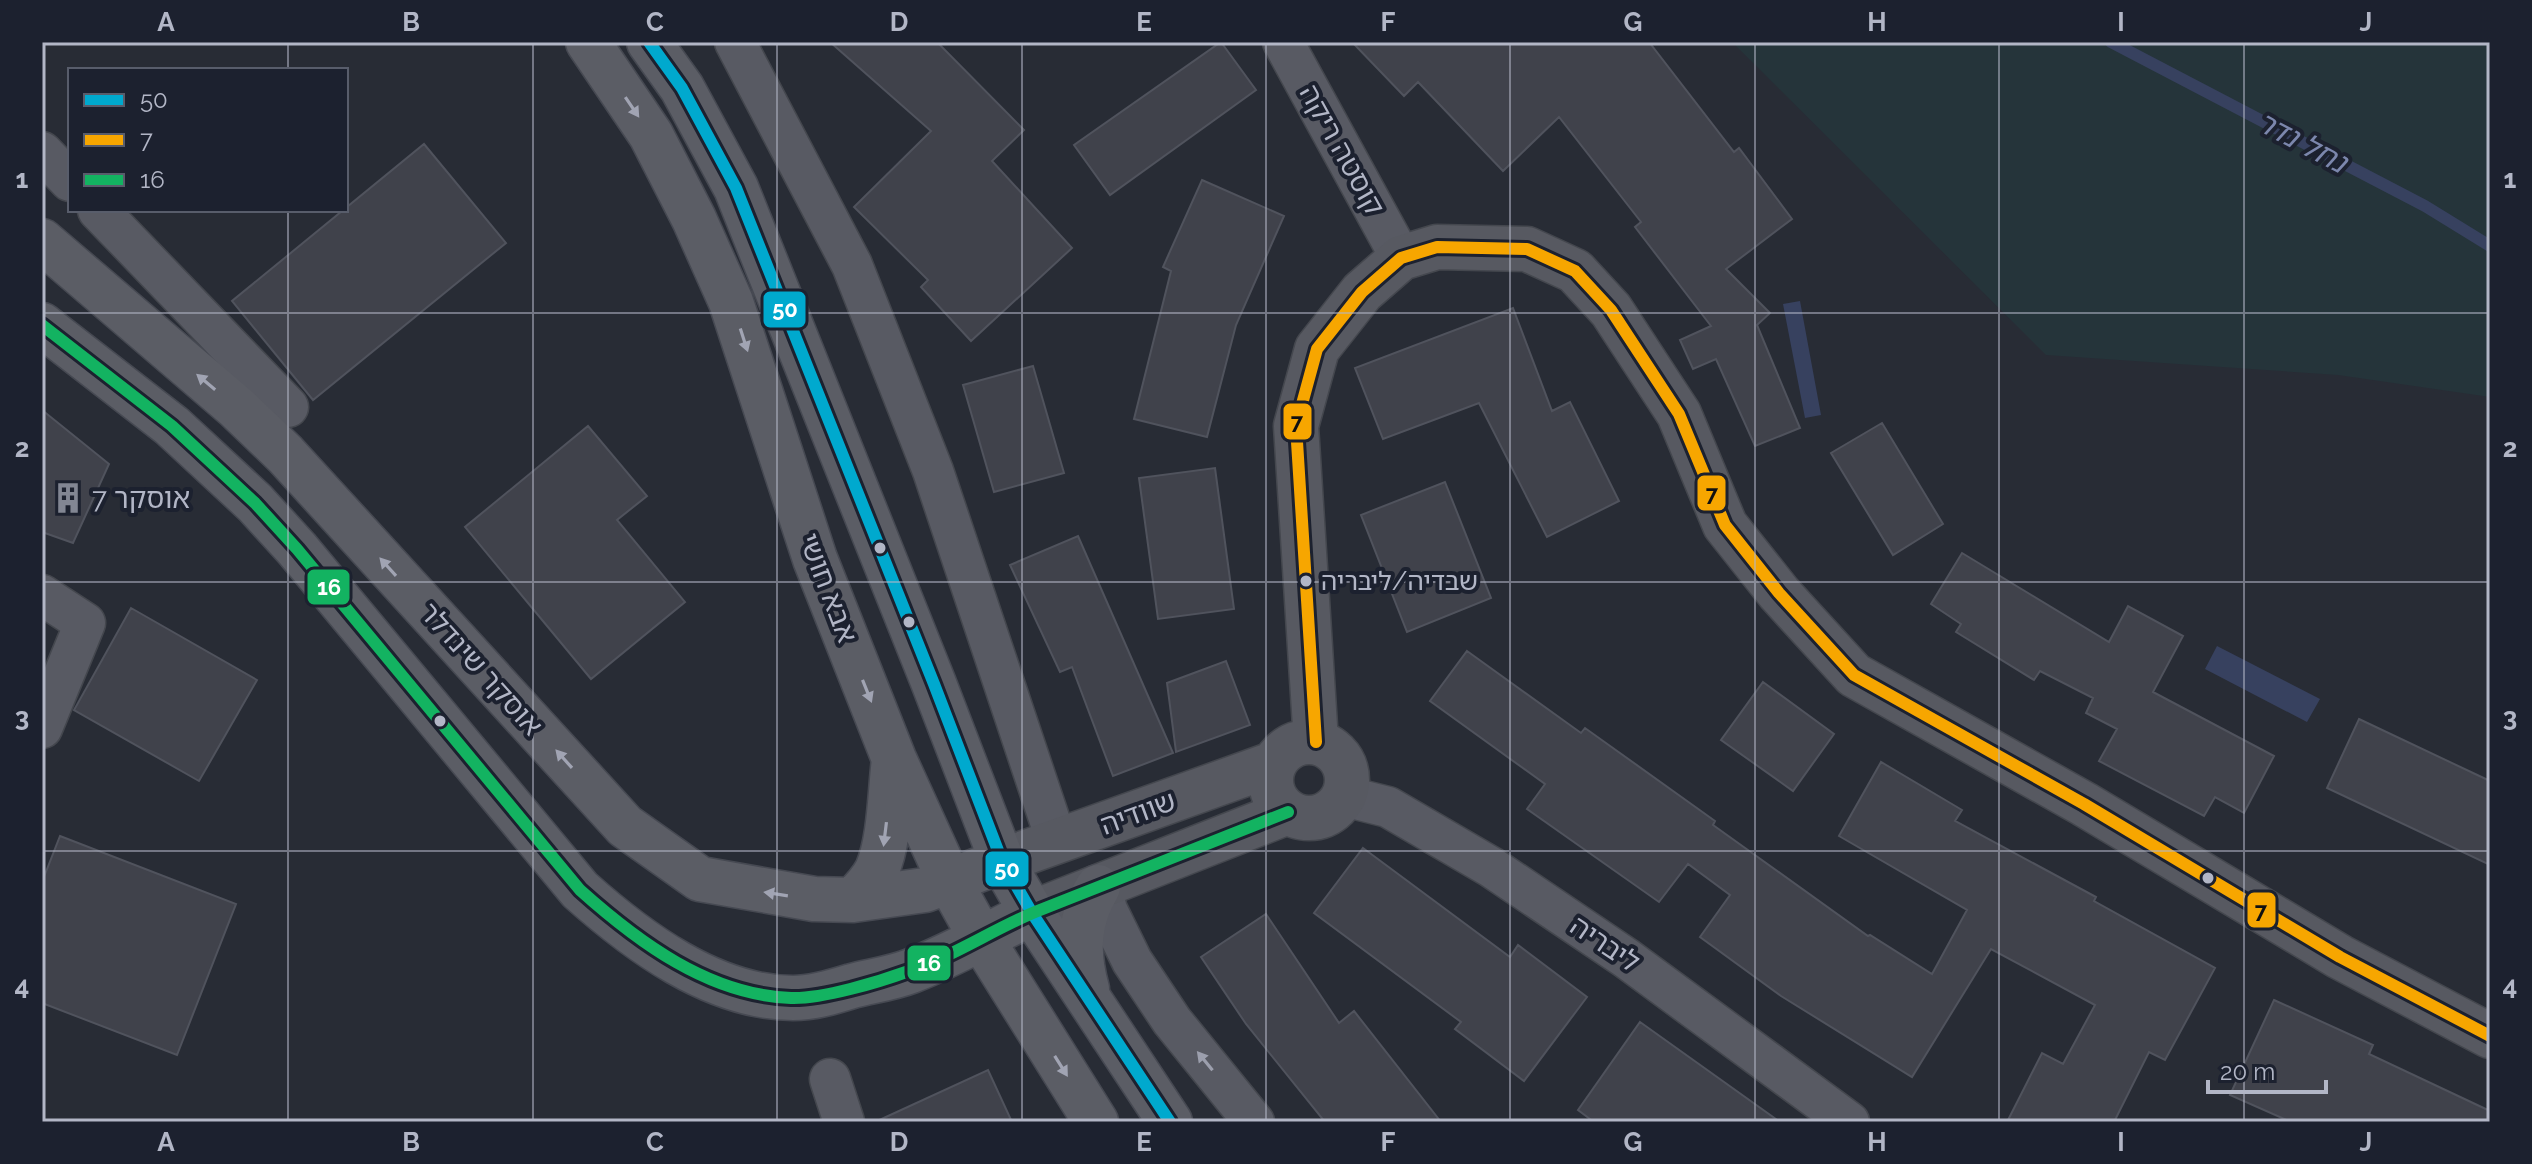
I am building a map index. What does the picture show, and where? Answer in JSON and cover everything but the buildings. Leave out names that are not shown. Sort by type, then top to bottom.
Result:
[{"type":"main road","name":"אבא חושי","points":[[588,42],[651,135],[694,219],[731,302],[815,559],[894,759],[950,882],[981,938],[1096,1122]]},
{"type":"main road","points":[[649,42],[682,88],[736,188],[1002,861],[1032,913],[1170,1122]]},
{"type":"main road","name":"אוסקר שינדלר","points":[[42,241],[237,408],[285,454],[625,826],[700,879],[814,899],[853,900],[925,890],[1002,861]]},
{"type":"main road","points":[[42,325],[172,426],[255,503],[297,549],[580,890],[621,926],[667,957],[702,975],[748,992],[792,998],[828,993],[910,971],[1032,913]]},
{"type":"main road","points":[[853,900],[877,870],[884,847],[894,759]]},
{"type":"main road","points":[[1088,995],[1079,942],[1084,918],[1104,885]]},
{"type":"main road","points":[[910,971],[946,972],[968,977],[995,987],[1026,1010]]},
{"type":"street","points":[[735,42],[852,265],[933,471],[1057,842]]},
{"type":"street","name":"קוסטה ריקה","points":[[1283,42],[1401,258]]},
{"type":"street","points":[[42,152],[68,179]]},
{"type":"street","points":[[100,212],[288,407]]},
{"type":"street","points":[[1344,796],[1347,773],[1343,762],[1327,745],[1316,742],[1296,426],[1317,349],[1362,292],[1401,258],[1437,247],[1527,249],[1575,271],[1611,310],[1679,414],[1725,525],[1779,593],[1854,675],[2084,804],[2340,957],[2490,1036]]},
{"type":"street","points":[[42,595],[85,623],[42,728]]},
{"type":"street","name":"שוודיה","points":[[1002,861],[1273,764],[1291,746],[1316,742]]},
{"type":"street","points":[[1273,764],[1270,775],[1274,796],[1288,812]]},
{"type":"street","name":"שוודיה","points":[[1032,913],[1288,812],[1314,818],[1337,806],[1344,796]]},
{"type":"street","name":"ליבריה","points":[[1344,796],[1388,807],[1491,867],[1626,958],[1849,1122]]},
{"type":"street","points":[[1104,885],[1107,910],[1132,961],[1172,1021],[1254,1122]]},
{"type":"street","points":[[830,1079],[844,1122]]},
{"type":"shaded area","points":[[1732,42],[2490,42],[2490,397],[2338,375],[2046,355]]},
{"type":"water","points":[[1800,301],[1821,415],[1805,418],[1783,304]]},
{"type":"water","points":[[2217,646],[2320,699],[2307,722],[2205,669]]},
{"type":"waterway","name":"נחל נדר","points":[[2111,42],[2425,206],[2490,246]]},
{"type":"transit line","name":"50","points":[[649,42],[682,88],[736,188],[1002,861],[1032,913],[1170,1122]]},
{"type":"transit line","name":"7","points":[[1316,742],[1296,426],[1317,349],[1362,292],[1401,258],[1437,247],[1527,249],[1575,271],[1611,310],[1679,414],[1725,525],[1779,593],[1854,675],[2084,804],[2340,957],[2490,1036]]},
{"type":"transit line","name":"16","points":[[42,325],[172,426],[255,503],[297,549],[580,890],[651,946],[703,976],[761,995],[791,998],[818,996],[867,985],[925,965],[1035,912],[1288,812]]},
{"type":"place","name":"אוסקר 7","points":[[68,498]]},
{"type":"place","name":"שבדיה/ליבריה","points":[[1306,581]]}]
